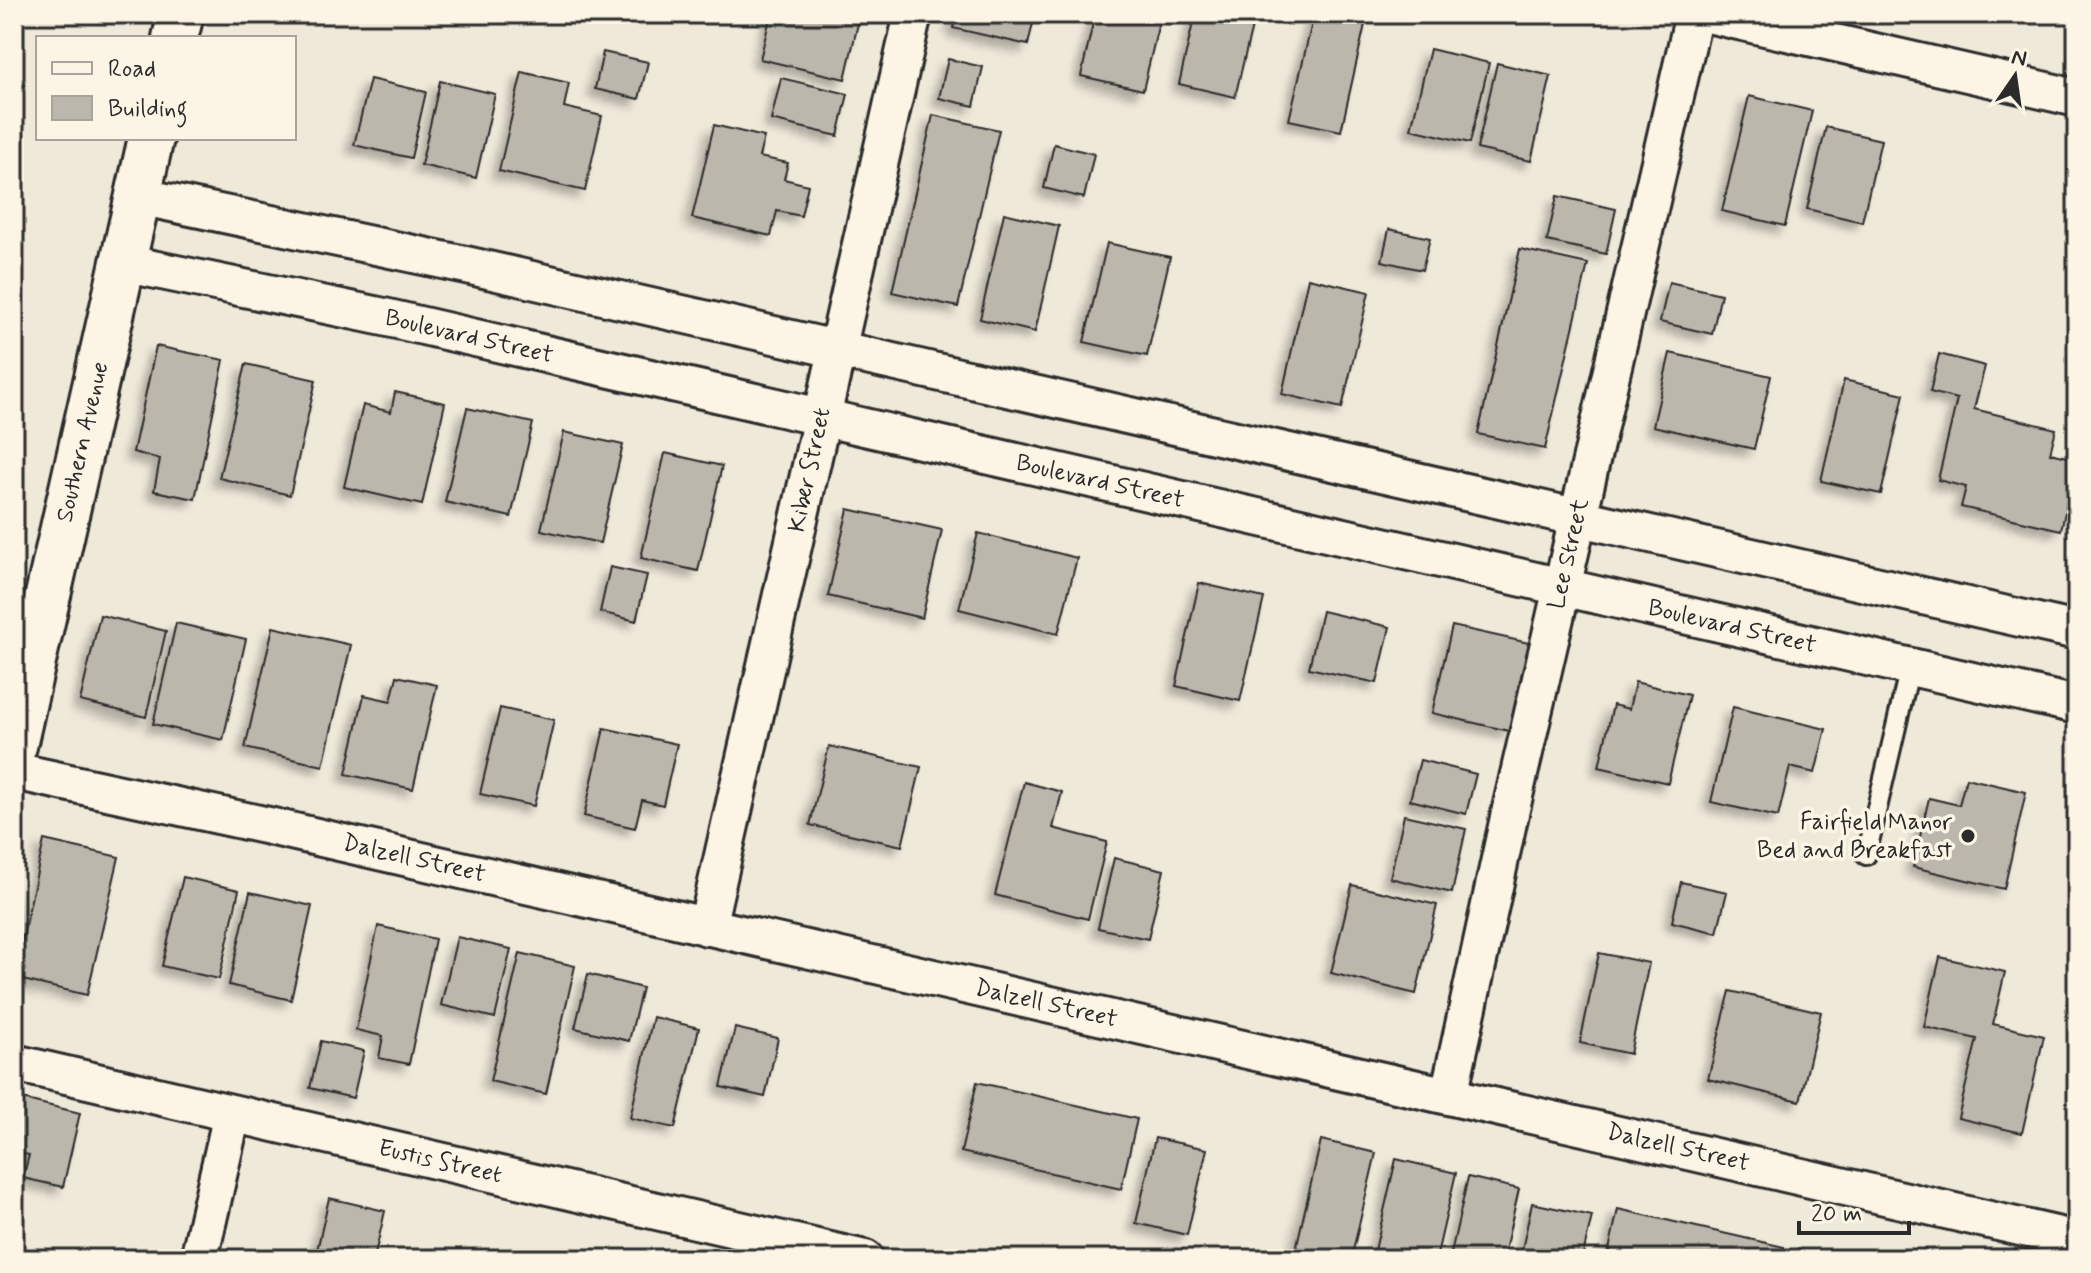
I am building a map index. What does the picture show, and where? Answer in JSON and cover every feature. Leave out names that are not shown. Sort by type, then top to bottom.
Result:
[{"type":"street","points":[[176,36],[181,14]]},
{"type":"street","name":"Kiber Street","points":[[707,927],[913,14]]},
{"type":"street","name":"Lee Street","points":[[1449,1095],[1694,14]]},
{"type":"street","points":[[1708,14],[2077,98]]},
{"type":"street","name":"Southern Avenue","points":[[14,746],[151,140]]},
{"type":"street","points":[[138,196],[466,265],[2077,631]]},
{"type":"street","name":"Boulevard Street","points":[[123,263],[384,317],[2077,705]]},
{"type":"street","name":"Dalzell Street","points":[[14,771],[269,826],[2077,1240]]},
{"type":"street","name":"Eustis Street","points":[[14,1063],[865,1259]]},
{"type":"street","points":[[199,1259],[232,1114]]},
{"type":"lane","points":[[1866,855],[1910,667]]},
{"type":"building","points":[[771,14],[860,15],[845,79],[760,59]]},
{"type":"building","points":[[956,14],[1035,14],[1028,45],[953,28]]},
{"type":"building","points":[[1095,14],[1161,14],[1143,90],[1081,76]]},
{"type":"building","points":[[1195,14],[1255,14],[1235,97],[1179,84]]},
{"type":"building","points":[[1314,14],[1340,14],[1366,20],[1341,131],[1289,120]]},
{"type":"building","points":[[1430,49],[1489,63],[1470,143],[1411,129]]},
{"type":"building","points":[[603,52],[648,62],[639,99],[595,89]]},
{"type":"building","points":[[948,59],[983,67],[974,106],[939,98]]},
{"type":"building","points":[[1497,63],[1551,76],[1531,161],[1477,149]]},
{"type":"building","points":[[522,72],[569,83],[564,107],[602,116],[585,191],[499,171]]},
{"type":"building","points":[[781,78],[848,94],[838,136],[771,120]]},
{"type":"building","points":[[370,79],[426,92],[411,158],[354,145]]},
{"type":"building","points":[[440,81],[495,94],[476,178],[421,165]]},
{"type":"building","points":[[1749,96],[1812,111],[1785,226],[1722,211]]},
{"type":"building","points":[[933,115],[999,130],[958,307],[892,292]]},
{"type":"building","points":[[714,125],[764,137],[759,157],[788,163],[784,179],[808,185],[801,216],[777,211],[771,236],[692,218]]},
{"type":"building","points":[[1826,127],[1881,140],[1862,222],[1807,209]]},
{"type":"building","points":[[1054,144],[1094,154],[1084,198],[1044,188]]},
{"type":"building","points":[[1557,196],[1616,209],[1606,254],[1547,241]]},
{"type":"building","points":[[1004,213],[1059,226],[1035,332],[980,319]]},
{"type":"building","points":[[1389,229],[1430,238],[1422,270],[1382,261]]},
{"type":"building","points":[[1107,243],[1170,257],[1147,356],[1084,342]]},
{"type":"building","points":[[1520,249],[1588,264],[1545,449],[1478,434]]},
{"type":"building","points":[[1308,278],[1369,292],[1342,408],[1282,394]]},
{"type":"building","points":[[1669,282],[1721,294],[1712,334],[1660,322]]},
{"type":"building","points":[[156,346],[224,360],[195,499],[154,491],[160,459],[133,452]]},
{"type":"building","points":[[1670,353],[1771,376],[1754,449],[1653,426]]},
{"type":"building","points":[[1939,354],[1985,366],[1974,409],[2056,429],[2050,453],[2077,459],[2061,530],[1961,507],[1966,487],[1938,480],[1957,399],[1930,392]]},
{"type":"building","points":[[246,364],[316,380],[290,495],[219,478]]},
{"type":"building","points":[[1844,380],[1904,394],[1881,494],[1821,481]]},
{"type":"building","points":[[395,392],[445,403],[422,505],[344,487],[363,405],[391,412]]},
{"type":"building","points":[[467,408],[533,423],[511,517],[445,502]]},
{"type":"building","points":[[564,432],[623,445],[600,543],[541,530]]},
{"type":"building","points":[[665,453],[722,466],[698,571],[641,558]]},
{"type":"building","points":[[848,509],[942,530],[922,618],[828,596]]},
{"type":"building","points":[[978,533],[1077,558],[1058,634],[959,609]]},
{"type":"building","points":[[610,567],[647,575],[636,621],[600,612]]},
{"type":"building","points":[[1199,583],[1264,598],[1240,701],[1176,686]]},
{"type":"building","points":[[1322,611],[1390,627],[1377,683],[1309,668]]},
{"type":"building","points":[[100,615],[166,631],[146,717],[80,701]]},
{"type":"building","points":[[176,623],[246,639],[223,740],[153,724]]},
{"type":"building","points":[[1452,626],[1529,643],[1509,731],[1432,713]]},
{"type":"building","points":[[273,627],[351,645],[323,766],[245,748]]},
{"type":"building","points":[[397,676],[437,685],[413,789],[346,774],[364,695],[391,701]]},
{"type":"building","points":[[1635,682],[1689,695],[1668,783],[1599,767],[1613,705],[1629,709]]},
{"type":"building","points":[[1733,707],[1826,729],[1815,773],[1790,767],[1778,817],[1711,802]]},
{"type":"building","points":[[500,708],[554,720],[534,806],[480,794]]},
{"type":"building","points":[[604,728],[677,744],[663,805],[642,800],[635,828],[584,816]]},
{"type":"building","points":[[829,746],[921,767],[902,846],[810,825]]},
{"type":"building","points":[[1420,760],[1476,774],[1466,814],[1410,800]]},
{"type":"building","name":"Fairfield Manor Bed and Breakfast","points":[[1966,778],[2026,792],[2004,889],[1913,867],[1929,798],[1959,805]]},
{"type":"building","points":[[1024,782],[1062,792],[1053,828],[1107,842],[1088,919],[995,895]]},
{"type":"building","points":[[1404,815],[1466,829],[1452,893],[1390,878]]},
{"type":"building","points":[[44,840],[119,857],[87,995],[14,978]]},
{"type":"building","points":[[1114,858],[1164,870],[1148,939],[1098,928]]},
{"type":"building","points":[[183,877],[239,890],[219,979],[162,966]]},
{"type":"building","points":[[1681,882],[1727,892],[1717,933],[1672,922]]},
{"type":"building","points":[[1352,885],[1437,905],[1416,994],[1331,973]]},
{"type":"building","points":[[250,892],[312,906],[291,1000],[229,985]]},
{"type":"building","points":[[378,926],[435,939],[409,1064],[379,1058],[383,1036],[356,1030]]},
{"type":"building","points":[[457,937],[511,949],[495,1018],[441,1005]]},
{"type":"building","points":[[520,953],[575,966],[546,1094],[490,1081]]},
{"type":"building","points":[[1599,953],[1649,963],[1630,1054],[1580,1043]]},
{"type":"building","points":[[1940,957],[2005,972],[1993,1024],[2044,1036],[2022,1133],[1958,1118],[1977,1039],[1924,1027]]},
{"type":"building","points":[[588,974],[642,988],[629,1041],[575,1028]]},
{"type":"building","points":[[1730,991],[1821,1012],[1800,1101],[1708,1079]]},
{"type":"building","points":[[653,1017],[699,1028],[675,1128],[630,1118]]},
{"type":"building","points":[[735,1028],[778,1038],[765,1097],[721,1087]]},
{"type":"building","points":[[321,1041],[364,1051],[353,1098],[310,1088]]},
{"type":"building","points":[[977,1082],[1137,1119],[1121,1189],[961,1152]]},
{"type":"building","points":[[14,1097],[80,1113],[63,1187],[23,1178],[29,1155],[14,1152]]},
{"type":"building","points":[[1155,1138],[1207,1149],[1187,1235],[1136,1223]]},
{"type":"building","points":[[1321,1140],[1376,1153],[1351,1259],[1322,1259],[1295,1253]]},
{"type":"building","points":[[1396,1159],[1456,1173],[1436,1259],[1373,1259]]},
{"type":"building","points":[[1468,1177],[1519,1189],[1503,1259],[1450,1258]]},
{"type":"building","points":[[329,1198],[385,1211],[374,1259],[315,1259]]},
{"type":"building","points":[[1532,1203],[1592,1216],[1582,1259],[1520,1259]]},
{"type":"building","points":[[1618,1209],[1784,1247],[1781,1259],[1607,1259]]},
{"type":"place","name":"Fairfield Manor Bed and Breakfast","points":[[1968,836]]}]
